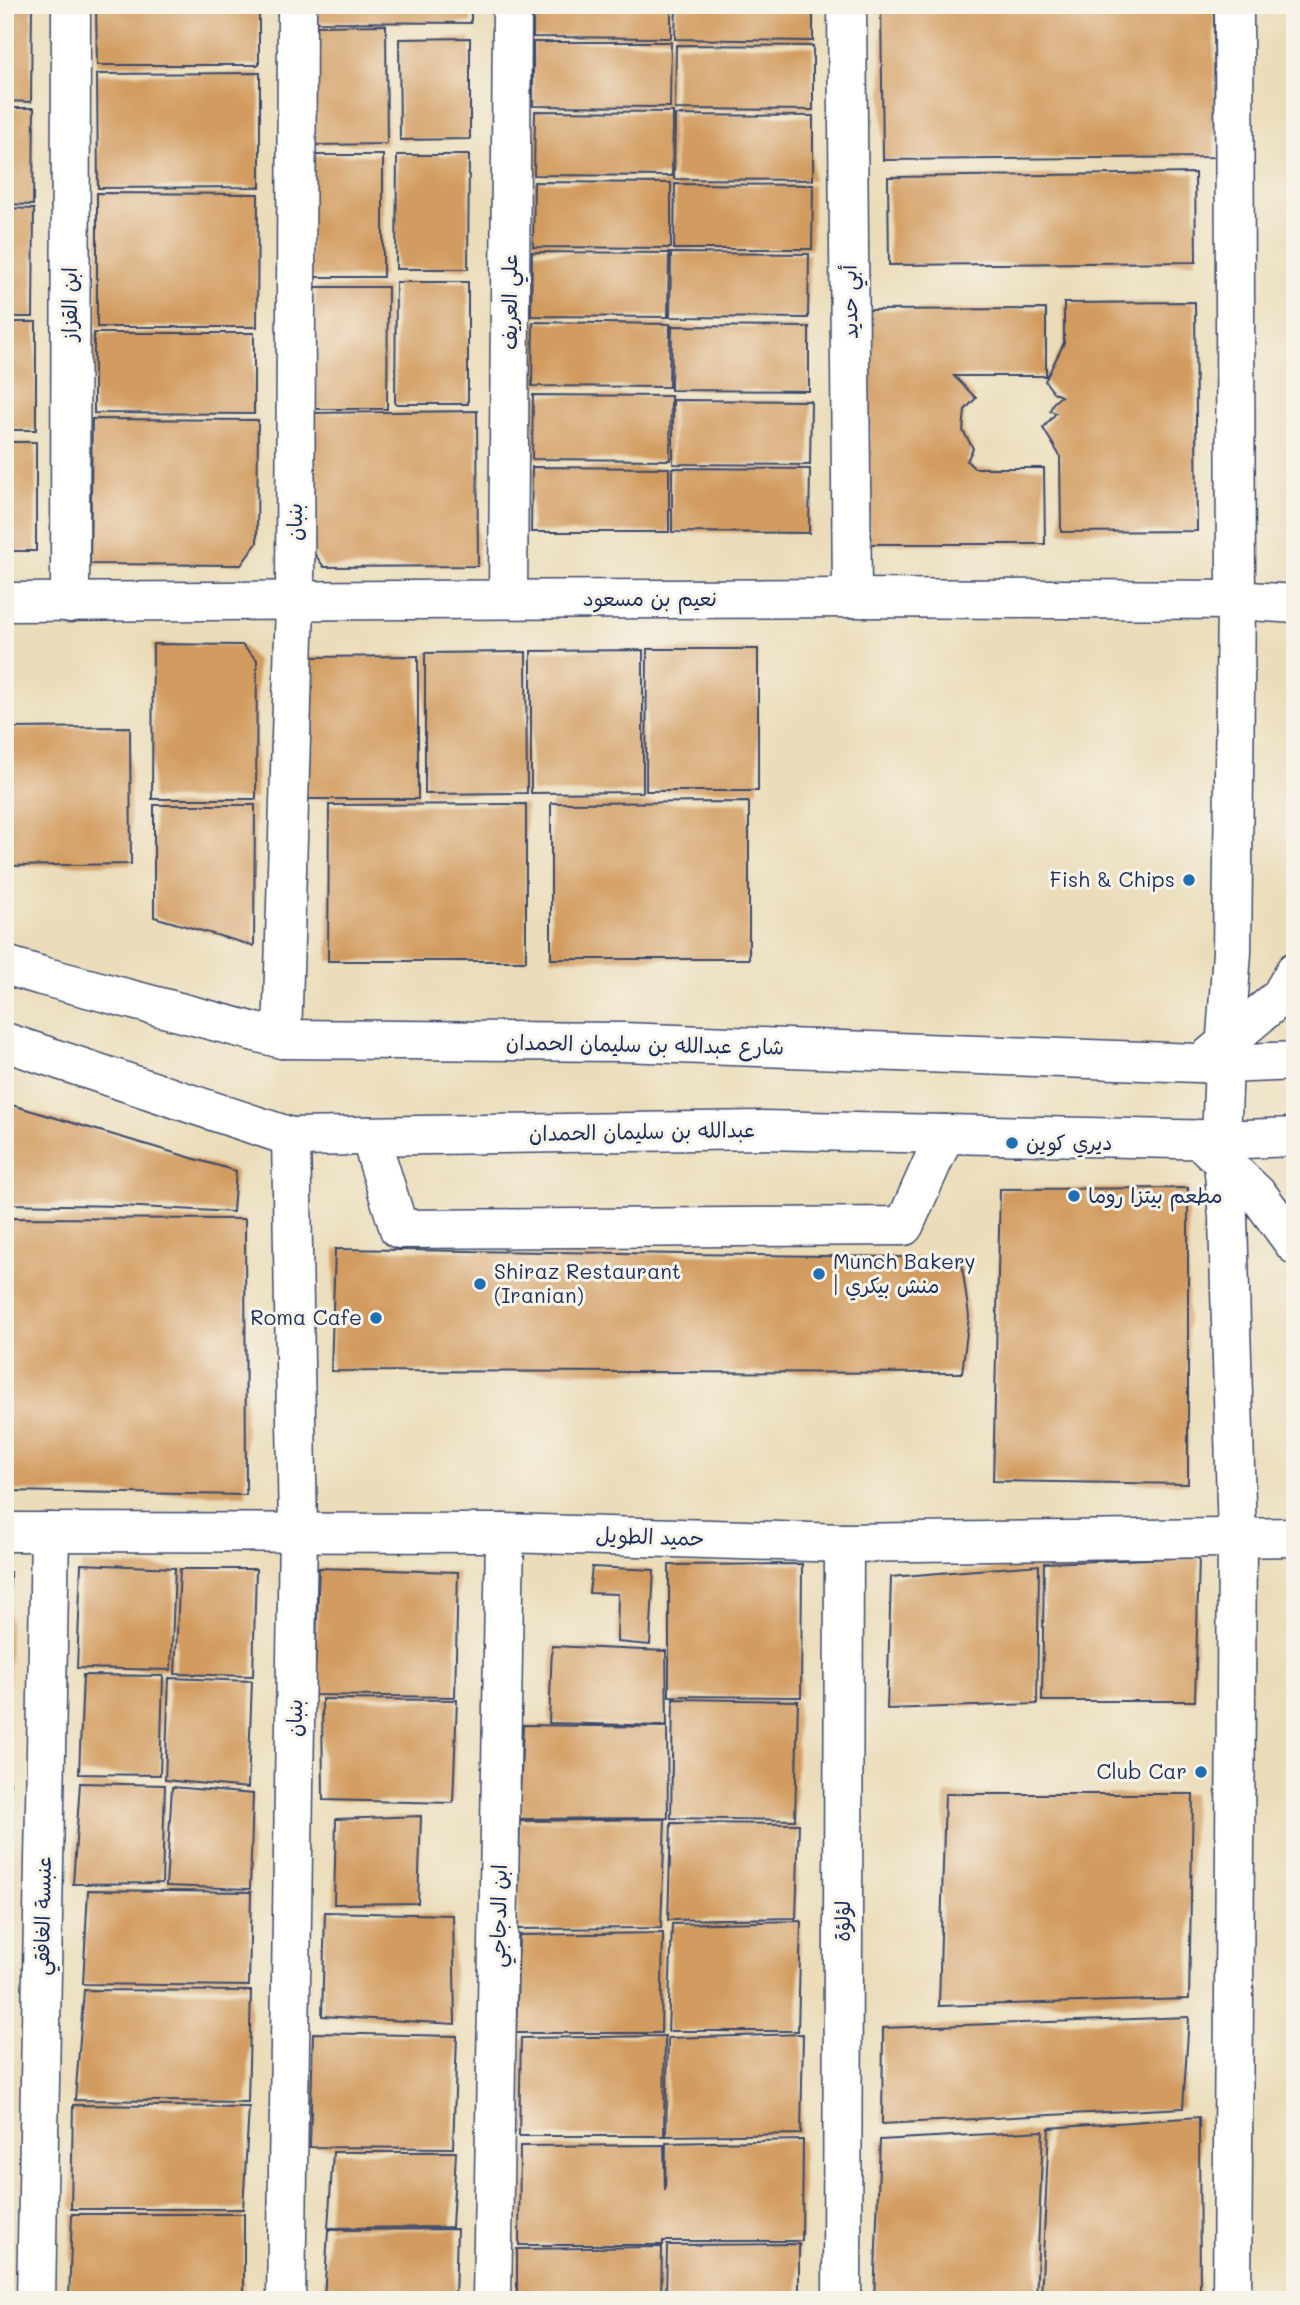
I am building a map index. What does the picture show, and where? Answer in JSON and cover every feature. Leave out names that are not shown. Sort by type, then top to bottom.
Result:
[{"type":"street","name":"ابن القزاز","points":[[70,603],[71,5]]},
{"type":"street","name":"بنبان","points":[[282,1039],[295,602],[297,5]]},
{"type":"street","name":"علي العريف","points":[[508,600],[512,5]]},
{"type":"street","name":"أبي حديد","points":[[847,5],[852,598]]},
{"type":"street","points":[[1231,2300],[1237,1539],[1215,1147],[1217,1057],[1232,952],[1236,600],[1234,5]]},
{"type":"street","name":"نعيم بن مسعود","points":[[5,602],[852,598],[1236,600],[1295,604]]},
{"type":"street","name":"شارع عبدالله بن سليمان الحمدان","points":[[5,965],[282,1039],[622,1042],[1295,1061]]},
{"type":"street","points":[[1217,1057],[1280,996],[1295,971]]},
{"type":"street","name":"عبدالله بن سليمان الحمدان","points":[[5,1042],[291,1137],[762,1130],[945,1134],[1215,1147],[1295,1137]]},
{"type":"street","points":[[370,1136],[399,1230],[904,1226],[945,1134]]},
{"type":"street","name":"بنبان","points":[[286,2300],[298,1531],[291,1137]]},
{"type":"street","points":[[1215,1147],[1259,1196],[1295,1245]]},
{"type":"street","name":"حميد الطويل","points":[[5,1532],[505,1533],[844,1543],[1295,1537]]},
{"type":"street","name":"عنبسة الغافقي","points":[[36,2300],[50,1532]]},
{"type":"street","name":"ابن الدجاجي","points":[[492,2300],[505,1533]]},
{"type":"street","name":"لؤلؤة","points":[[842,2300],[844,1543]]},
{"type":"building","points":[[5,5],[32,5],[31,102],[5,101]]},
{"type":"building","points":[[96,5],[259,5],[259,65],[97,65]]},
{"type":"building","points":[[316,5],[471,5],[471,23],[316,22]]},
{"type":"building","points":[[533,5],[671,5],[671,38],[533,37]]},
{"type":"building","points":[[676,5],[813,5],[813,41],[675,39]]},
{"type":"building","points":[[881,5],[1214,5],[1215,157],[883,160]]},
{"type":"building","points":[[386,25],[387,144],[315,145],[314,26]]},
{"type":"building","points":[[470,38],[470,139],[400,140],[399,39]]},
{"type":"building","points":[[533,42],[671,42],[670,107],[533,106]]},
{"type":"building","points":[[676,45],[813,46],[813,110],[675,109]]},
{"type":"building","points":[[260,73],[260,187],[98,188],[97,74]]},
{"type":"building","points":[[5,108],[34,108],[33,205],[5,204]]},
{"type":"building","points":[[535,111],[673,112],[672,176],[534,175]]},
{"type":"building","points":[[675,115],[813,116],[813,180],[674,179]]},
{"type":"building","points":[[311,155],[383,155],[383,277],[310,277]]},
{"type":"building","points":[[397,155],[469,155],[468,269],[396,269]]},
{"type":"building","points":[[1195,173],[1196,262],[889,265],[888,177]]},
{"type":"building","points":[[534,182],[671,183],[671,248],[533,247]]},
{"type":"building","points":[[675,184],[813,185],[812,249],[674,249]]},
{"type":"building","points":[[97,193],[258,194],[257,327],[97,327]]},
{"type":"building","points":[[5,208],[34,209],[33,317],[5,317]]},
{"type":"building","points":[[532,252],[669,253],[668,317],[531,316]]},
{"type":"building","points":[[671,253],[809,254],[808,318],[670,317]]},
{"type":"building","points":[[396,282],[468,282],[468,404],[395,404]]},
{"type":"building","points":[[315,287],[388,287],[387,409],[314,409]]},
{"type":"building","points":[[1195,302],[1197,531],[1061,532],[1060,456],[1043,428],[1056,413],[1050,411],[1053,403],[1061,396],[1054,393],[1045,381],[1064,343],[1064,303]]},
{"type":"building","points":[[1046,309],[1046,376],[954,376],[976,398],[965,410],[963,431],[973,448],[967,461],[974,468],[1044,468],[1045,544],[869,544],[869,310]]},
{"type":"building","points":[[5,322],[36,322],[36,430],[5,430]]},
{"type":"building","points":[[533,322],[670,324],[669,387],[532,386]]},
{"type":"building","points":[[672,326],[809,327],[809,391],[671,390]]},
{"type":"building","points":[[94,333],[254,333],[254,414],[94,413]]},
{"type":"building","points":[[533,395],[671,396],[670,460],[532,459]]},
{"type":"building","points":[[673,400],[811,401],[810,465],[673,464]]},
{"type":"building","points":[[477,411],[478,566],[324,567],[309,546],[308,413]]},
{"type":"building","points":[[92,419],[258,420],[257,543],[241,565],[90,564]]},
{"type":"building","points":[[5,442],[36,442],[36,551],[5,551]]},
{"type":"building","points":[[532,467],[669,468],[669,532],[531,532]]},
{"type":"building","points":[[672,468],[810,469],[809,533],[672,532]]},
{"type":"building","points":[[153,644],[242,645],[257,660],[256,799],[152,799]]},
{"type":"building","points":[[647,649],[758,649],[758,791],[646,791]]},
{"type":"building","points":[[643,650],[643,792],[531,793],[531,651]]},
{"type":"building","points":[[526,652],[527,793],[425,794],[425,653]]},
{"type":"building","points":[[418,656],[418,799],[306,799],[306,657]]},
{"type":"building","points":[[130,727],[131,864],[5,866],[5,728]]},
{"type":"building","points":[[749,802],[749,959],[551,959],[551,803]]},
{"type":"building","points":[[526,804],[526,961],[328,961],[329,805]]},
{"type":"building","points":[[154,805],[255,805],[254,946],[154,917]]},
{"type":"building","points":[[5,1103],[236,1171],[233,1212],[5,1204]]},
{"type":"building","points":[[1188,1188],[1188,1484],[993,1481],[1000,1189]]},
{"type":"building","points":[[5,1218],[245,1219],[246,1495],[5,1491]]},
{"type":"building","points":[[335,1249],[961,1258],[969,1316],[962,1373],[331,1371]]},
{"type":"building","points":[[1199,1557],[1195,1701],[1042,1701],[1044,1563]]},
{"type":"building","points":[[81,1564],[175,1568],[171,1670],[77,1668]]},
{"type":"building","points":[[802,1564],[801,1697],[669,1696],[669,1565]]},
{"type":"building","points":[[1039,1565],[1037,1704],[887,1709],[891,1577]]},
{"type":"building","points":[[592,1567],[654,1570],[650,1645],[617,1642],[618,1594],[589,1593]]},
{"type":"building","points":[[319,1568],[458,1572],[455,1697],[314,1695]]},
{"type":"building","points":[[180,1569],[256,1569],[253,1676],[175,1674]]},
{"type":"building","points":[[5,1572],[10,1572],[8,1780],[5,1780]]},
{"type":"building","points":[[552,1646],[666,1651],[667,1726],[549,1723]]},
{"type":"building","points":[[83,1675],[163,1676],[160,1775],[79,1774]]},
{"type":"building","points":[[169,1678],[252,1681],[248,1788],[165,1780]]},
{"type":"building","points":[[322,1699],[457,1700],[453,1803],[323,1800]]},
{"type":"building","points":[[673,1699],[798,1701],[795,1820],[671,1818]]},
{"type":"building","points":[[523,1725],[667,1727],[668,1818],[519,1819]]},
{"type":"building","points":[[10,1782],[7,1847],[5,1847],[5,1783]]},
{"type":"building","points":[[80,1783],[165,1785],[162,1883],[73,1884]]},
{"type":"building","points":[[172,1787],[253,1794],[250,1889],[166,1886]]},
{"type":"building","points":[[945,1794],[1193,1794],[1189,1999],[939,2006]]},
{"type":"building","points":[[421,1816],[418,1903],[334,1904],[336,1819]]},
{"type":"building","points":[[665,1819],[661,1928],[517,1929],[520,1821]]},
{"type":"building","points":[[671,1823],[799,1824],[796,1918],[668,1920]]},
{"type":"building","points":[[88,1890],[251,1892],[249,1986],[83,1984]]},
{"type":"building","points":[[325,1912],[453,1915],[455,2024],[322,2016]]},
{"type":"building","points":[[801,1921],[798,2031],[668,2031],[672,1924]]},
{"type":"building","points":[[663,1933],[661,2033],[516,2033],[519,1935]]},
{"type":"building","points":[[84,1990],[251,1991],[248,2102],[75,2100]]},
{"type":"building","points":[[1189,2017],[1183,2108],[882,2124],[883,2028]]},
{"type":"building","points":[[313,2033],[457,2036],[453,2148],[310,2147]]},
{"type":"building","points":[[803,2034],[801,2134],[666,2136],[668,2038]]},
{"type":"building","points":[[665,2036],[664,2136],[519,2136],[521,2038]]},
{"type":"building","points":[[73,2105],[249,2107],[243,2209],[71,2209]]},
{"type":"building","points":[[1199,2117],[1200,2300],[1041,2300],[1049,2128]]},
{"type":"building","points":[[1043,2131],[1036,2300],[874,2300],[880,2140]]},
{"type":"building","points":[[803,2140],[802,2241],[519,2245],[520,2146],[664,2145],[665,2191],[666,2143]]},
{"type":"building","points":[[5,2150],[8,2150],[10,2300],[5,2300]]},
{"type":"building","points":[[333,2152],[456,2152],[452,2227],[328,2228]]},
{"type":"building","points":[[72,2214],[244,2214],[244,2300],[69,2300]]},
{"type":"building","points":[[457,2229],[455,2300],[324,2300],[328,2230]]},
{"type":"building","points":[[799,2244],[799,2300],[666,2300],[667,2245]]},
{"type":"building","points":[[662,2247],[661,2300],[517,2300],[517,2249]]},
{"type":"place","name":"Fish & Chips","points":[[1189,880]]},
{"type":"place","name":"ديري كوين","points":[[1012,1143]]},
{"type":"place","name":"مطعم بيتزا روما","points":[[1074,1196]]},
{"type":"place","name":"Munch Bakery | منش بيكري","points":[[819,1274]]},
{"type":"place","name":"Shiraz Restaurant (Iranian)","points":[[480,1284]]},
{"type":"place","name":"Roma Cafe","points":[[376,1318]]},
{"type":"place","name":"Club Car","points":[[1201,1772]]}]
